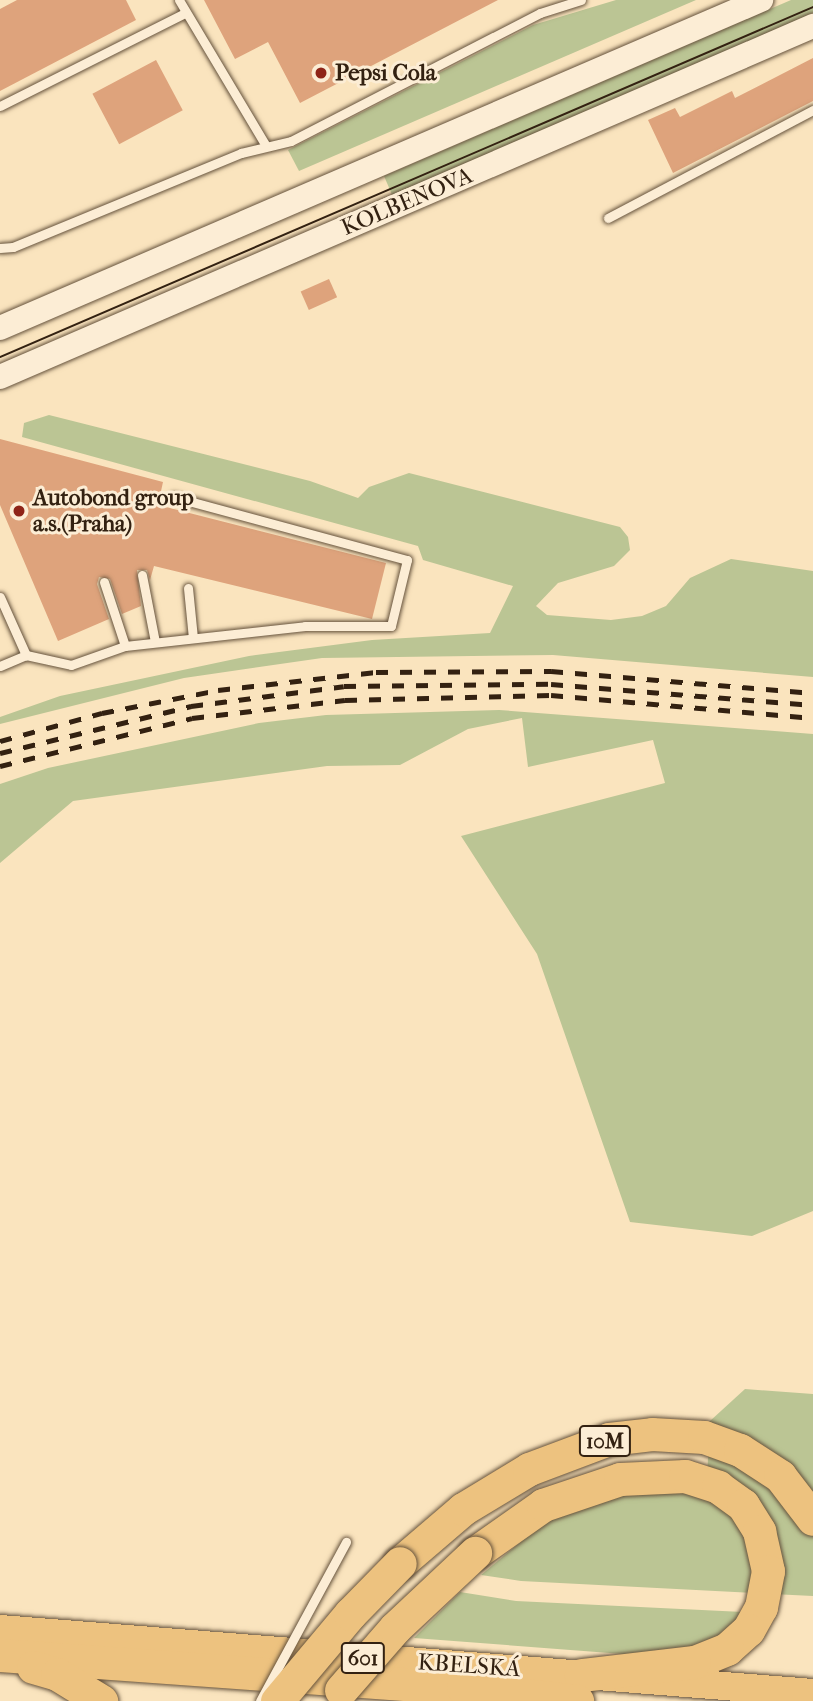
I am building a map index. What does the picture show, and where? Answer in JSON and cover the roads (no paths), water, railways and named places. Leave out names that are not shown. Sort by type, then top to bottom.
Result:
[{"type":"highway","name":"10M","points":[[277,1701],[350,1614],[432,1535],[497,1486],[567,1453],[609,1439],[652,1434],[704,1437],[740,1450],[780,1476],[813,1519]]},
{"type":"highway","name":"10M","points":[[332,1701],[432,1591],[495,1537],[543,1505],[620,1479],[685,1476],[718,1487],[743,1505],[759,1531],[768,1571],[761,1607],[748,1630],[727,1649],[694,1662],[579,1688]]},
{"type":"highway","name":"KBELSKÁ","points":[[0,1657],[464,1688],[579,1688]]},
{"type":"highway","points":[[0,1657],[57,1674],[101,1701]]},
{"type":"main road","name":"KOLBENOVA","points":[[0,328],[761,0]]},
{"type":"main road","name":"KOLBENOVA","points":[[0,377],[813,26]]},
{"type":"main road","name":"KBELSKÁ","points":[[0,1629],[579,1688],[813,1693]]},
{"type":"lane","points":[[178,0],[266,146]]},
{"type":"lane","points":[[0,248],[13,247],[266,146],[291,141],[540,13],[581,0]]},
{"type":"lane","points":[[0,106],[185,13]]},
{"type":"lane","points":[[608,218],[813,110]]},
{"type":"lane","points":[[0,666],[26,655],[71,664],[125,646],[305,626],[391,626],[407,560],[173,497]]},
{"type":"lane","points":[[142,575],[155,642]]},
{"type":"lane","points":[[104,582],[125,646]]},
{"type":"lane","points":[[188,588],[193,638]]},
{"type":"lane","points":[[0,597],[3,612],[26,655]]},
{"type":"lane","points":[[260,1701],[346,1542]]},
{"type":"tram line","points":[[0,357],[813,7]]},
{"type":"railway","points":[[0,741],[102,713],[218,690],[376,672],[551,671],[813,693]]},
{"type":"railway","points":[[0,753],[191,706],[344,686],[551,684],[813,705]]},
{"type":"railway","points":[[0,766],[192,718],[345,700],[551,695],[813,718]]},
{"type":"place","name":"Pepsi Cola","points":[[321,73]]},
{"type":"place","name":"Autobond group a.s.(Praha)","points":[[19,511]]}]
